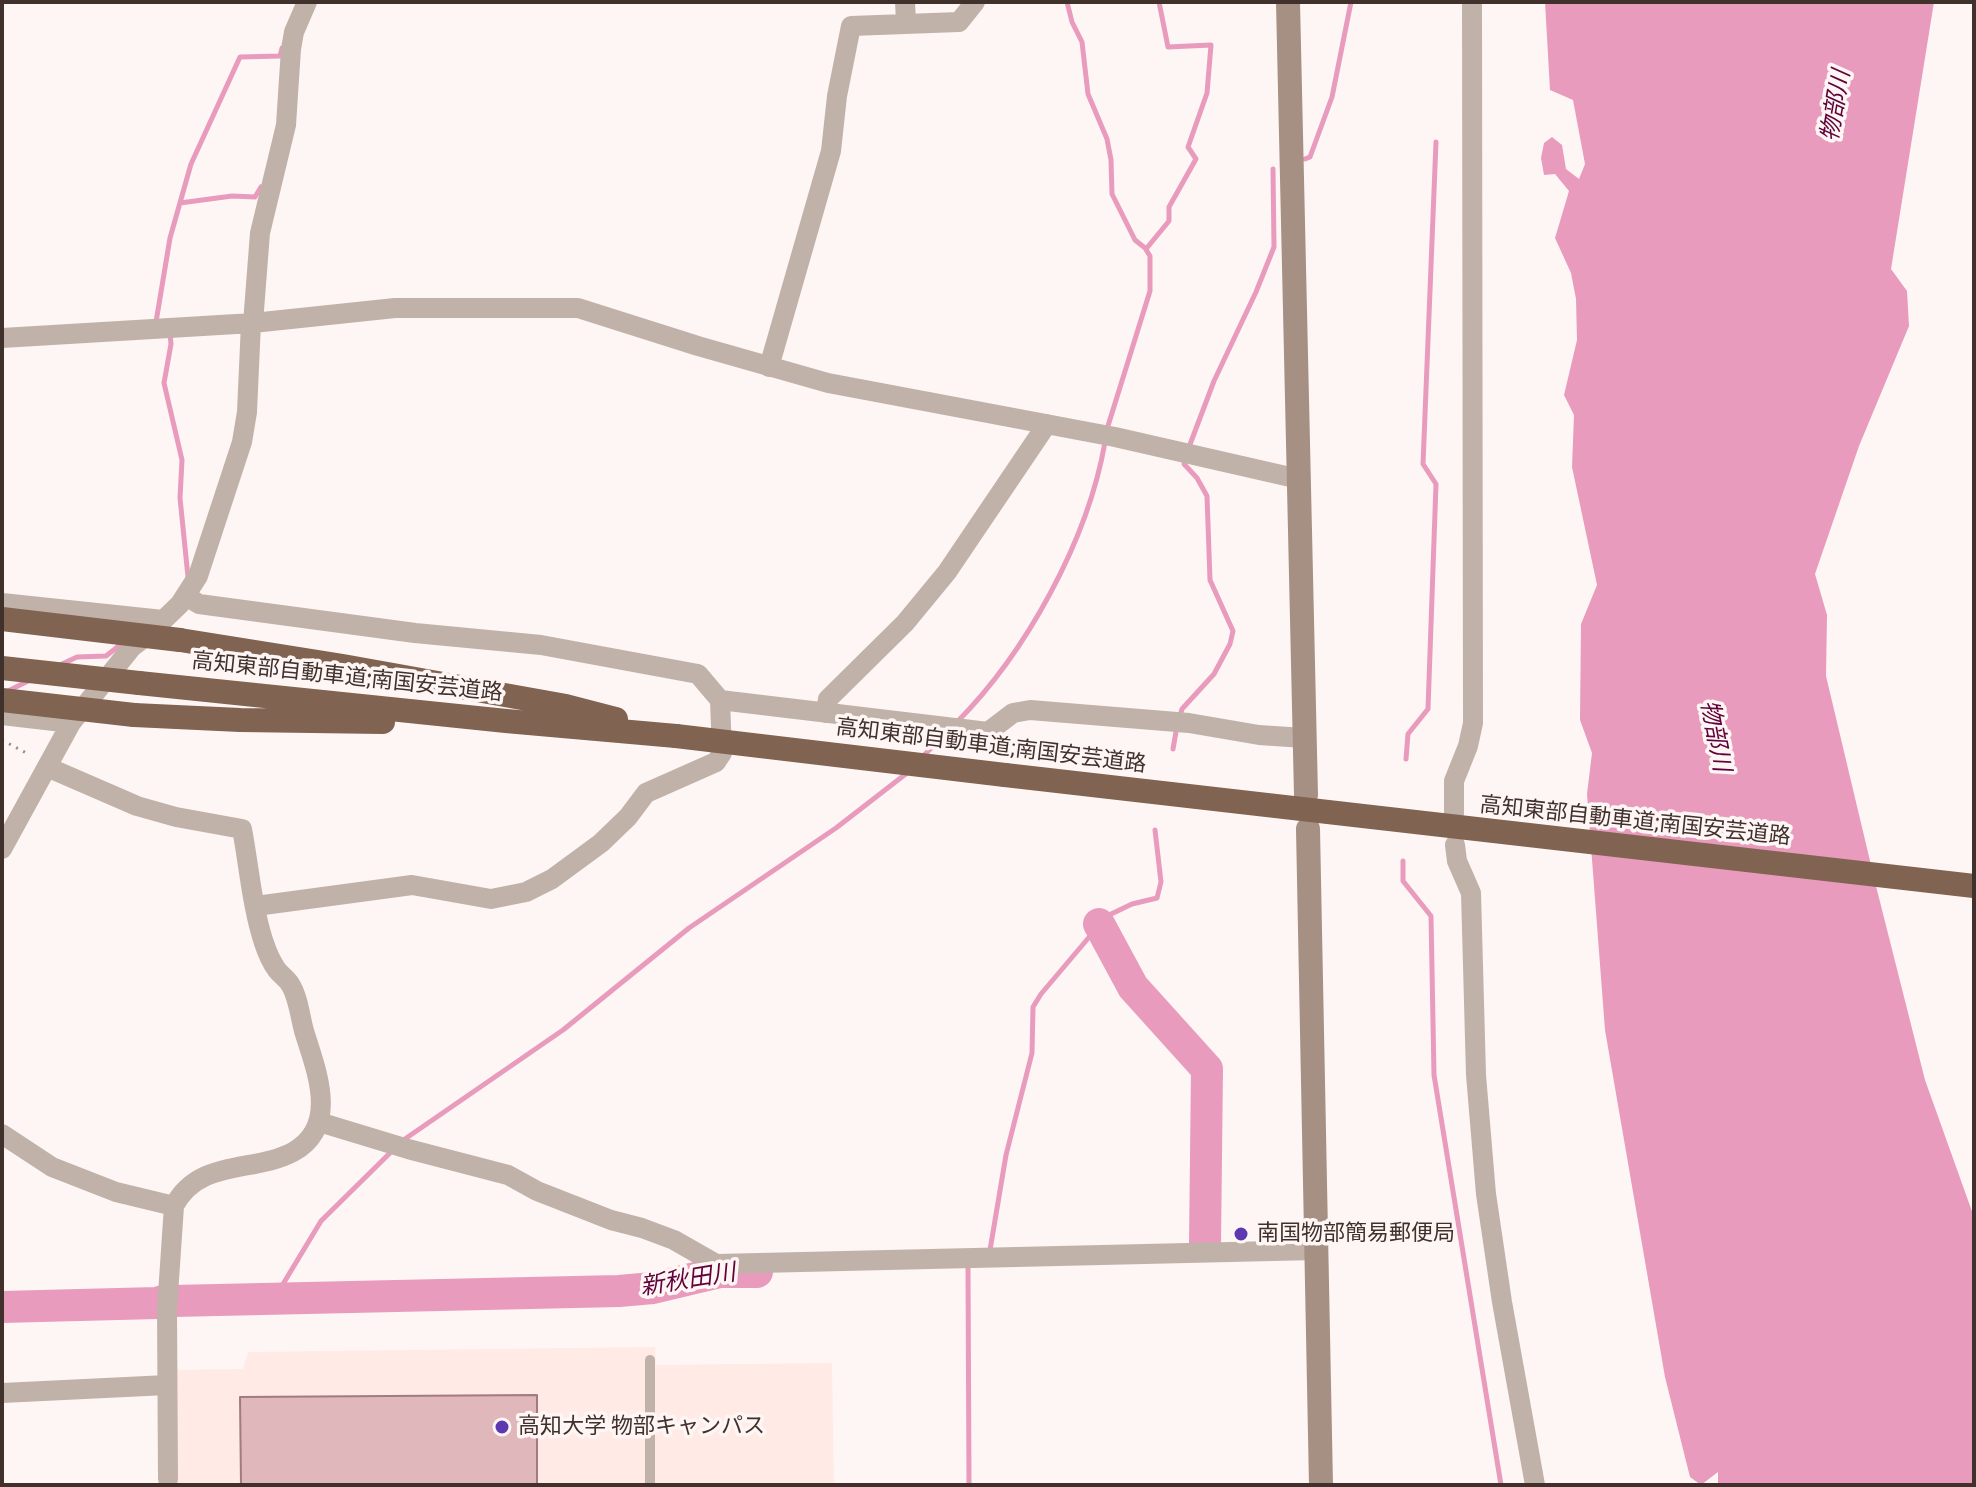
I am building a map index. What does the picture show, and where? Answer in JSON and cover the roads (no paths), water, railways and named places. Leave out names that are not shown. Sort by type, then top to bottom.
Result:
[{"type":"highway","points":[[2,619],[180,640],[343,666],[566,706],[676,736]]},
{"type":"highway","name":"高知東部自動車道;南国安芸道路","points":[[2,668],[676,736],[1484,832],[1974,886]]},
{"type":"highway","points":[[2,700],[134,715],[304,722],[506,721]]},
{"type":"street","points":[[2,849],[71,723],[132,647],[186,596],[198,576],[242,442],[247,412],[260,233],[286,125],[293,40],[307,2]]},
{"type":"street","points":[[769,367],[831,151],[837,96],[851,26],[905,12],[959,22],[975,2]]},
{"type":"street","points":[[1288,2],[1306,795]]},
{"type":"street","points":[[1454,814],[1454,781],[1468,746],[1473,723],[1472,2]]},
{"type":"street","points":[[2,338],[252,323],[395,308],[578,308],[828,383],[1047,424],[1299,479]]},
{"type":"street","points":[[826,713],[828,699],[905,623],[947,572],[1047,424]]},
{"type":"street","points":[[186,596],[199,604],[415,633],[541,645],[698,674],[720,700],[722,753],[716,762],[646,793],[628,817],[601,843],[552,879],[526,892],[491,899],[412,885],[256,906]]},
{"type":"street","points":[[2,603],[163,620]]},
{"type":"street","points":[[720,700],[988,732],[1013,713],[1030,710],[1189,723],[1259,735],[1304,738]]},
{"type":"street","points":[[2,715],[71,723]]},
{"type":"street","points":[[48,765],[137,806],[176,817],[242,829],[266,949],[277,970],[290,984],[321,1084],[319,1122],[309,1137],[291,1153],[215,1171],[190,1188],[174,1206],[167,1309],[168,1479]]},
{"type":"street","points":[[1308,829],[1321,1485]]},
{"type":"street","points":[[1455,845],[1457,861],[1471,893],[1476,1075],[1486,1194],[1535,1485]]},
{"type":"street","points":[[319,1122],[508,1175],[537,1191],[611,1220],[674,1240],[716,1264],[1316,1250]]},
{"type":"street","points":[[2,1134],[52,1167],[116,1192],[174,1206]]},
{"type":"street","points":[[2,1393],[167,1385]]},
{"type":"lane","points":[[650,1360],[650,1485]]},
{"type":"water","name":"物部川","points":[[1545,2],[1934,2],[1891,269],[1907,291],[1909,326],[1859,446],[1815,574],[1827,615],[1826,676],[1876,886],[1925,1080],[1974,1217],[1974,1485],[1718,1485],[1718,1472],[1701,1485],[1690,1477],[1665,1377],[1605,1030],[1587,794],[1592,753],[1580,720],[1581,624],[1597,585],[1572,467],[1574,415],[1564,395],[1577,340],[1576,299],[1571,273],[1555,238],[1569,191],[1555,174],[1544,175],[1541,158],[1544,143],[1552,137],[1562,145],[1566,169],[1579,179],[1585,164],[1573,100],[1550,90]]},
{"type":"waterway","points":[[1067,2],[1082,42],[1088,94],[1107,139],[1112,194],[1135,240],[1150,256],[1150,291],[1107,429]]},
{"type":"waterway","points":[[1146,249],[1169,221],[1169,207],[1196,159],[1188,147],[1207,93],[1211,45],[1168,47],[1159,2]]},
{"type":"waterway","points":[[1305,159],[1310,157],[1332,97],[1351,2]]},
{"type":"waterway","points":[[159,322],[156,322],[170,238],[191,164],[240,57],[280,56],[282,48]]},
{"type":"waterway","points":[[1406,759],[1408,734],[1428,709],[1436,484],[1423,464],[1436,142]]},
{"type":"waterway","points":[[1189,447],[1214,381],[1274,247],[1273,169]]},
{"type":"waterway","points":[[180,203],[232,196],[255,197],[261,187]]},
{"type":"waterway","points":[[170,334],[164,383],[182,460],[180,498],[188,577]]},
{"type":"waterway","points":[[956,723],[1006,663],[1050,593],[1084,517],[1105,442]]},
{"type":"waterway","points":[[1180,716],[1182,709],[1214,674],[1230,644],[1233,631],[1210,580],[1207,496],[1184,464],[1185,460]]},
{"type":"waterway","points":[[62,664],[77,657],[106,656],[125,641]]},
{"type":"waterway","points":[[8,691],[28,681]]},
{"type":"waterway","points":[[1173,749],[1177,726]]},
{"type":"waterway","points":[[922,757],[947,733]]},
{"type":"waterway","points":[[402,1141],[563,1030],[689,928],[836,828],[907,773]]},
{"type":"waterway","points":[[990,1250],[1006,1155],[1032,1053],[1033,1007],[1107,916],[1132,904],[1157,898],[1161,882],[1155,830]]},
{"type":"waterway","points":[[1403,861],[1403,881],[1431,916],[1434,1075],[1501,1485]]},
{"type":"waterway","name":"新秋田川","points":[[1099,924],[1133,987],[1207,1069],[1205,1244]]},
{"type":"waterway","points":[[274,1299],[321,1221],[392,1151]]},
{"type":"waterway","points":[[968,1268],[969,1485]]},
{"type":"waterway","name":"新秋田川","points":[[173,1301],[619,1291],[653,1288],[720,1272],[757,1272]]},
{"type":"waterway","name":"新秋田川","points":[[2,1307],[163,1301]]},
{"type":"place","name":"南国物部簡易郵便局","points":[[1241,1234]]},
{"type":"place","name":"高知大学 物部キャンパス","points":[[502,1427]]}]
